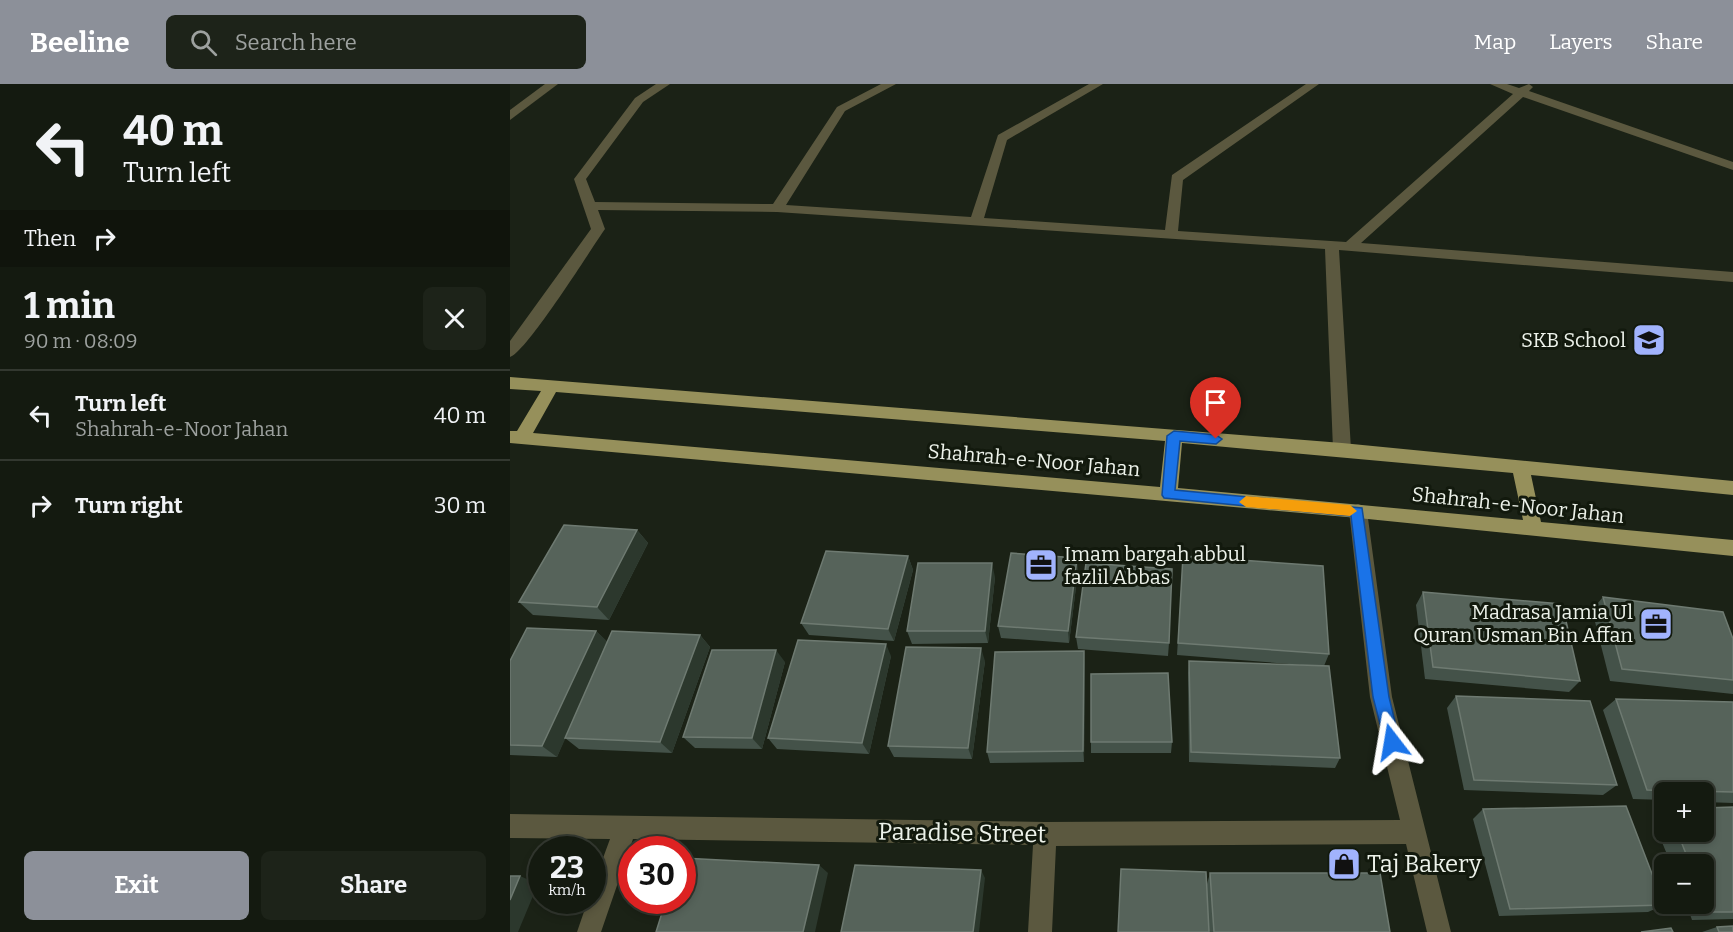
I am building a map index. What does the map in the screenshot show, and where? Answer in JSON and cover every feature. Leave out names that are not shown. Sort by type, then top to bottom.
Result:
[{"type":"main road","name":"Shahrah-e-Noor Jahan","points":[[510,383],[1342,449],[1733,488]]},
{"type":"main road","points":[[516,437],[551,387]]},
{"type":"main road","points":[[1168,495],[1174,436]]},
{"type":"main road","name":"Shahrah-e-Noor Jahan","points":[[516,437],[1358,512],[1731,551]]},
{"type":"main road","points":[[1521,467],[1534,530]]},
{"type":"street","points":[[510,116],[552,84]]},
{"type":"street","points":[[510,352],[598,229],[580,179],[639,100],[664,84]]},
{"type":"street","points":[[777,208],[841,109],[890,84]]},
{"type":"street","points":[[976,221],[1002,138],[1098,84]]},
{"type":"street","points":[[1171,234],[1177,178],[1313,84]]},
{"type":"street","points":[[1496,84],[1525,88],[1733,166]]},
{"type":"street","points":[[1350,246],[1525,88]]},
{"type":"street","points":[[590,206],[777,208],[1350,246],[1733,278]]},
{"type":"street","points":[[1332,245],[1342,449]]},
{"type":"street","points":[[1358,512],[1381,697],[1439,932]]},
{"type":"street","name":"Paradise Street","points":[[510,826],[1045,834],[1414,832]]},
{"type":"street","points":[[589,932],[624,829]]},
{"type":"street","points":[[1040,932],[1045,834]]},
{"type":"building","points":[[564,525],[637,530],[597,607],[519,602]]},
{"type":"building","points":[[826,551],[908,556],[888,629],[801,623]]},
{"type":"building","points":[[1011,553],[1077,558],[1068,631],[998,626]]},
{"type":"building","points":[[1183,556],[1323,566],[1329,654],[1178,643]]},
{"type":"building","points":[[918,563],[992,563],[985,631],[907,631]]},
{"type":"building","points":[[1086,563],[1172,569],[1169,643],[1076,637]]},
{"type":"building","points":[[1423,592],[1562,604],[1580,681],[1433,667]]},
{"type":"building","points":[[1603,597],[1723,612],[1733,639],[1733,680],[1622,669]]},
{"type":"building","points":[[527,628],[596,631],[542,746],[510,745],[510,661]]},
{"type":"building","points":[[612,631],[700,635],[660,742],[565,738]]},
{"type":"building","points":[[798,640],[886,644],[862,743],[768,738]]},
{"type":"building","points":[[906,647],[981,648],[968,748],[888,746]]},
{"type":"building","points":[[712,650],[776,650],[752,738],[683,737]]},
{"type":"building","points":[[1084,651],[1083,751],[987,752],[995,652]]},
{"type":"building","points":[[1189,661],[1329,666],[1340,758],[1191,752]]},
{"type":"building","points":[[1168,673],[1172,742],[1091,742],[1091,674]]},
{"type":"building","points":[[1456,696],[1590,701],[1617,785],[1474,780]]},
{"type":"building","points":[[1616,699],[1733,702],[1733,792],[1714,792],[1714,782],[1654,782],[1654,790],[1647,790]]},
{"type":"building","points":[[1626,806],[1654,879],[1654,905],[1510,909],[1483,809]]},
{"type":"building","points":[[1733,807],[1733,912],[1714,912],[1714,854],[1686,854],[1681,842],[1714,842],[1714,808]]},
{"type":"building","points":[[696,859],[819,865],[803,932],[656,932],[662,914],[696,914]]},
{"type":"building","points":[[855,865],[981,870],[973,932],[841,932]]},
{"type":"building","points":[[1121,869],[1206,872],[1209,932],[1118,932]]},
{"type":"building","points":[[1210,873],[1380,873],[1390,932],[1214,932]]},
{"type":"building","points":[[510,876],[520,876],[510,900]]},
{"type":"building","points":[[1733,926],[1733,932],[1719,932],[1717,927]]},
{"type":"building","points":[[1671,928],[1673,932],[1641,932]]},
{"type":"slow traffic","points":[[1246,502],[1350,511]]},
{"type":"place","name":"SKB School","points":[[1649,340]]},
{"type":"place","name":"Imam bargah abbul fazlil Abbas","points":[[1041,565]]},
{"type":"place","name":"Madrasa Jamia Ul Quran Usman Bin Affan","points":[[1656,624]]},
{"type":"place","name":"Taj Bakery","points":[[1344,864]]},
{"type":"route","points":[[1216,439],[1174,436],[1168,495],[1358,512],[1381,697],[1392,742]]}]
